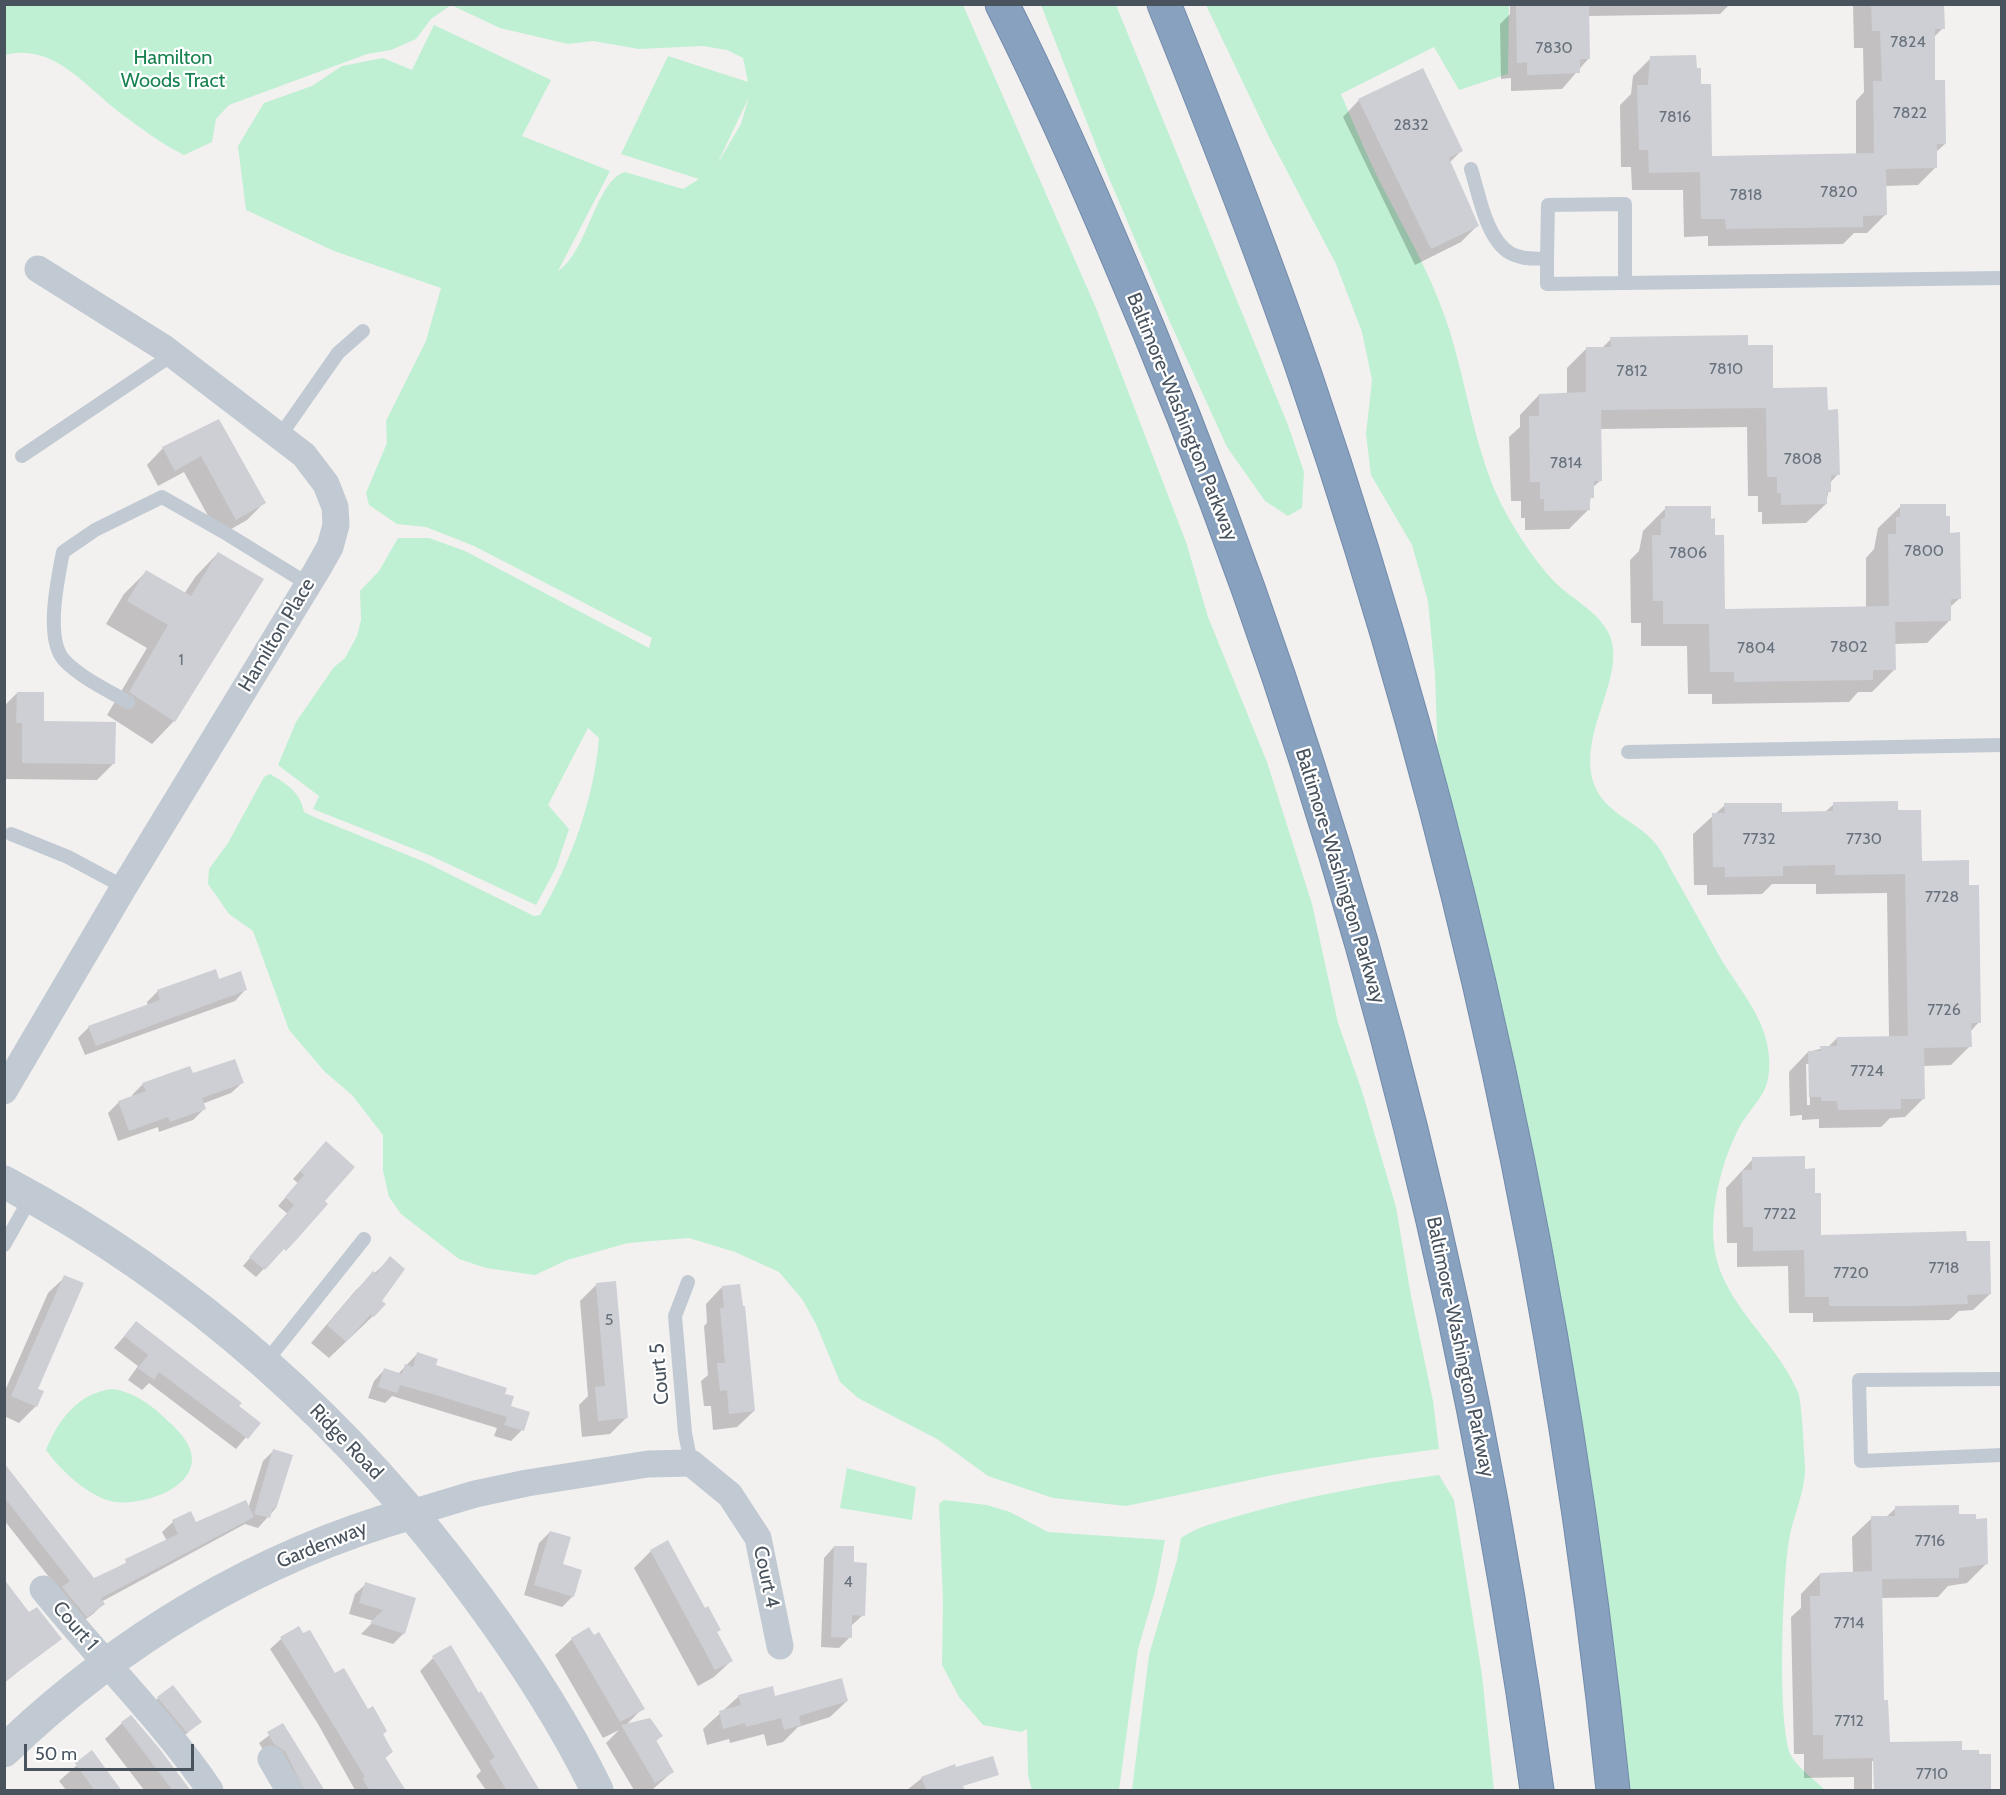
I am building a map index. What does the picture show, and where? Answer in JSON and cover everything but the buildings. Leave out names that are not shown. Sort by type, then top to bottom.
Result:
[{"type":"highway","name":"Baltimore-Washington Parkway","points":[[1002,4],[1108,233],[1177,400],[1267,641],[1329,831],[1418,1154],[1459,1336],[1491,1492],[1537,1791]]},
{"type":"highway","points":[[1164,4],[1235,181],[1305,375],[1384,621],[1440,818],[1515,1145],[1547,1322],[1602,1685],[1613,1791]]},
{"type":"street","name":"Hamilton Place","points":[[4,1091],[124,887],[330,547],[336,525],[335,507],[326,484],[304,455],[172,355],[38,269]]},
{"type":"street","name":"Ridge Road","points":[[18,1189],[145,1267],[218,1322],[320,1414],[435,1539],[521,1658],[552,1706],[597,1791]]},
{"type":"street","name":"Gardenway","points":[[4,1751],[71,1691],[152,1632],[251,1576],[365,1526],[475,1494],[527,1483],[648,1464],[691,1463]]},
{"type":"street","name":"Court 4","points":[[691,1463],[730,1495],[758,1538],[780,1646]]},
{"type":"street","name":"Court 1","points":[[43,1588],[160,1723],[210,1791]]},
{"type":"street","points":[[271,1759],[289,1791]]},
{"type":"lane","points":[[1470,169],[1493,234],[1501,245],[1509,253],[1521,258],[1547,259]]},
{"type":"lane","points":[[1626,283],[1625,204],[1548,205],[1547,284],[1626,283],[2001,278]]},
{"type":"lane","points":[[280,436],[338,353],[363,331]]},
{"type":"lane","points":[[22,456],[172,355]]},
{"type":"lane","points":[[128,702],[63,661],[54,634],[56,588],[63,552],[95,530],[162,497],[308,584]]},
{"type":"lane","points":[[1628,752],[2001,745]]},
{"type":"lane","points":[[11,834],[68,857],[124,887]]},
{"type":"lane","points":[[4,1245],[18,1189]]},
{"type":"lane","points":[[265,1363],[364,1239]]},
{"type":"lane","name":"Court 5","points":[[688,1282],[675,1316],[685,1433],[691,1463]]},
{"type":"lane","points":[[2001,1379],[1859,1380],[1861,1461],[2001,1455]]},
{"type":"green space","name":"Hamilton Woods Tract","points":[[5,4],[451,5],[431,19],[416,39],[391,50],[367,54],[229,105],[216,119],[212,142],[184,155],[138,126],[55,61],[39,55],[23,53],[5,55]]},
{"type":"green space","points":[[451,5],[963,5],[1096,308],[1186,542],[1208,617],[1267,762],[1312,904],[1338,1023],[1362,1091],[1396,1207],[1411,1296],[1433,1401],[1439,1449],[1278,1474],[1126,1506],[1053,1498],[988,1476],[937,1439],[858,1398],[840,1382],[816,1324],[802,1299],[779,1272],[735,1252],[689,1238],[628,1243],[567,1260],[535,1275],[486,1268],[459,1259],[401,1214],[389,1197],[383,1171],[383,1135],[352,1095],[325,1072],[289,1030],[253,931],[229,914],[208,884],[209,869],[228,843],[264,777],[270,774],[296,794],[304,812],[427,863],[534,916],[540,915],[571,852],[592,784],[599,738],[588,728],[548,805],[569,829],[556,868],[536,905],[429,855],[313,809],[319,796],[278,765],[296,722],[334,667],[345,658],[357,636],[361,620],[360,591],[379,571],[398,538],[429,538],[465,551],[649,648],[652,638],[474,546],[426,527],[397,524],[369,505],[366,493],[387,443],[386,421],[426,341],[441,288],[334,251],[246,210],[238,146],[264,103],[312,86],[342,66],[383,58],[412,70],[434,25],[551,80],[522,136],[610,171],[558,271],[577,249],[606,188],[615,178],[625,172],[683,189],[699,179],[621,154],[668,56],[748,82],[743,58],[727,50],[703,46],[639,49],[593,41],[568,44],[500,28]],"holes":[[[749,97],[741,124],[719,161]]]},
{"type":"green space","points":[[1041,5],[1116,5],[1288,425],[1304,472],[1302,508],[1288,516],[1265,501],[1227,447],[1169,320],[1104,166]]},
{"type":"green space","points":[[1206,5],[1509,5],[1508,74],[1459,90],[1434,47],[1341,94],[1374,169],[1423,264],[1438,299],[1453,342],[1486,467],[1507,515],[1544,570],[1557,584],[1599,619],[1610,636],[1613,653],[1612,670],[1592,745],[1590,765],[1594,784],[1599,794],[1613,810],[1648,835],[1660,850],[1723,962],[1754,1010],[1765,1035],[1768,1049],[1768,1078],[1761,1097],[1736,1134],[1726,1160],[1715,1203],[1714,1245],[1718,1266],[1737,1303],[1776,1355],[1798,1392],[1803,1428],[1805,1475],[1789,1540],[1787,1558],[1782,1652],[1784,1717],[1787,1742],[1792,1757],[1825,1790],[1625,1790],[1440,818],[1435,675],[1428,601],[1412,545],[1371,475],[1366,434],[1372,380],[1362,332],[1336,264],[1269,137]]},
{"type":"green space","points":[[113,1389],[136,1396],[150,1405],[176,1429],[187,1443],[192,1459],[190,1470],[183,1480],[163,1494],[138,1501],[115,1502],[105,1499],[76,1482],[46,1450],[57,1428],[71,1409],[90,1396]]},
{"type":"green space","points":[[847,1468],[916,1487],[912,1520],[840,1508]]},
{"type":"green space","points":[[1439,1475],[1454,1500],[1482,1675],[1494,1790],[1132,1790],[1149,1655],[1177,1560],[1181,1538],[1212,1524],[1317,1496]]},
{"type":"green space","points":[[944,1500],[987,1505],[1010,1512],[1048,1532],[1165,1540],[1155,1591],[1138,1649],[1119,1790],[1032,1790],[1028,1776],[1027,1729],[1021,1732],[983,1725],[959,1697],[942,1665],[943,1601],[939,1504]]}]
